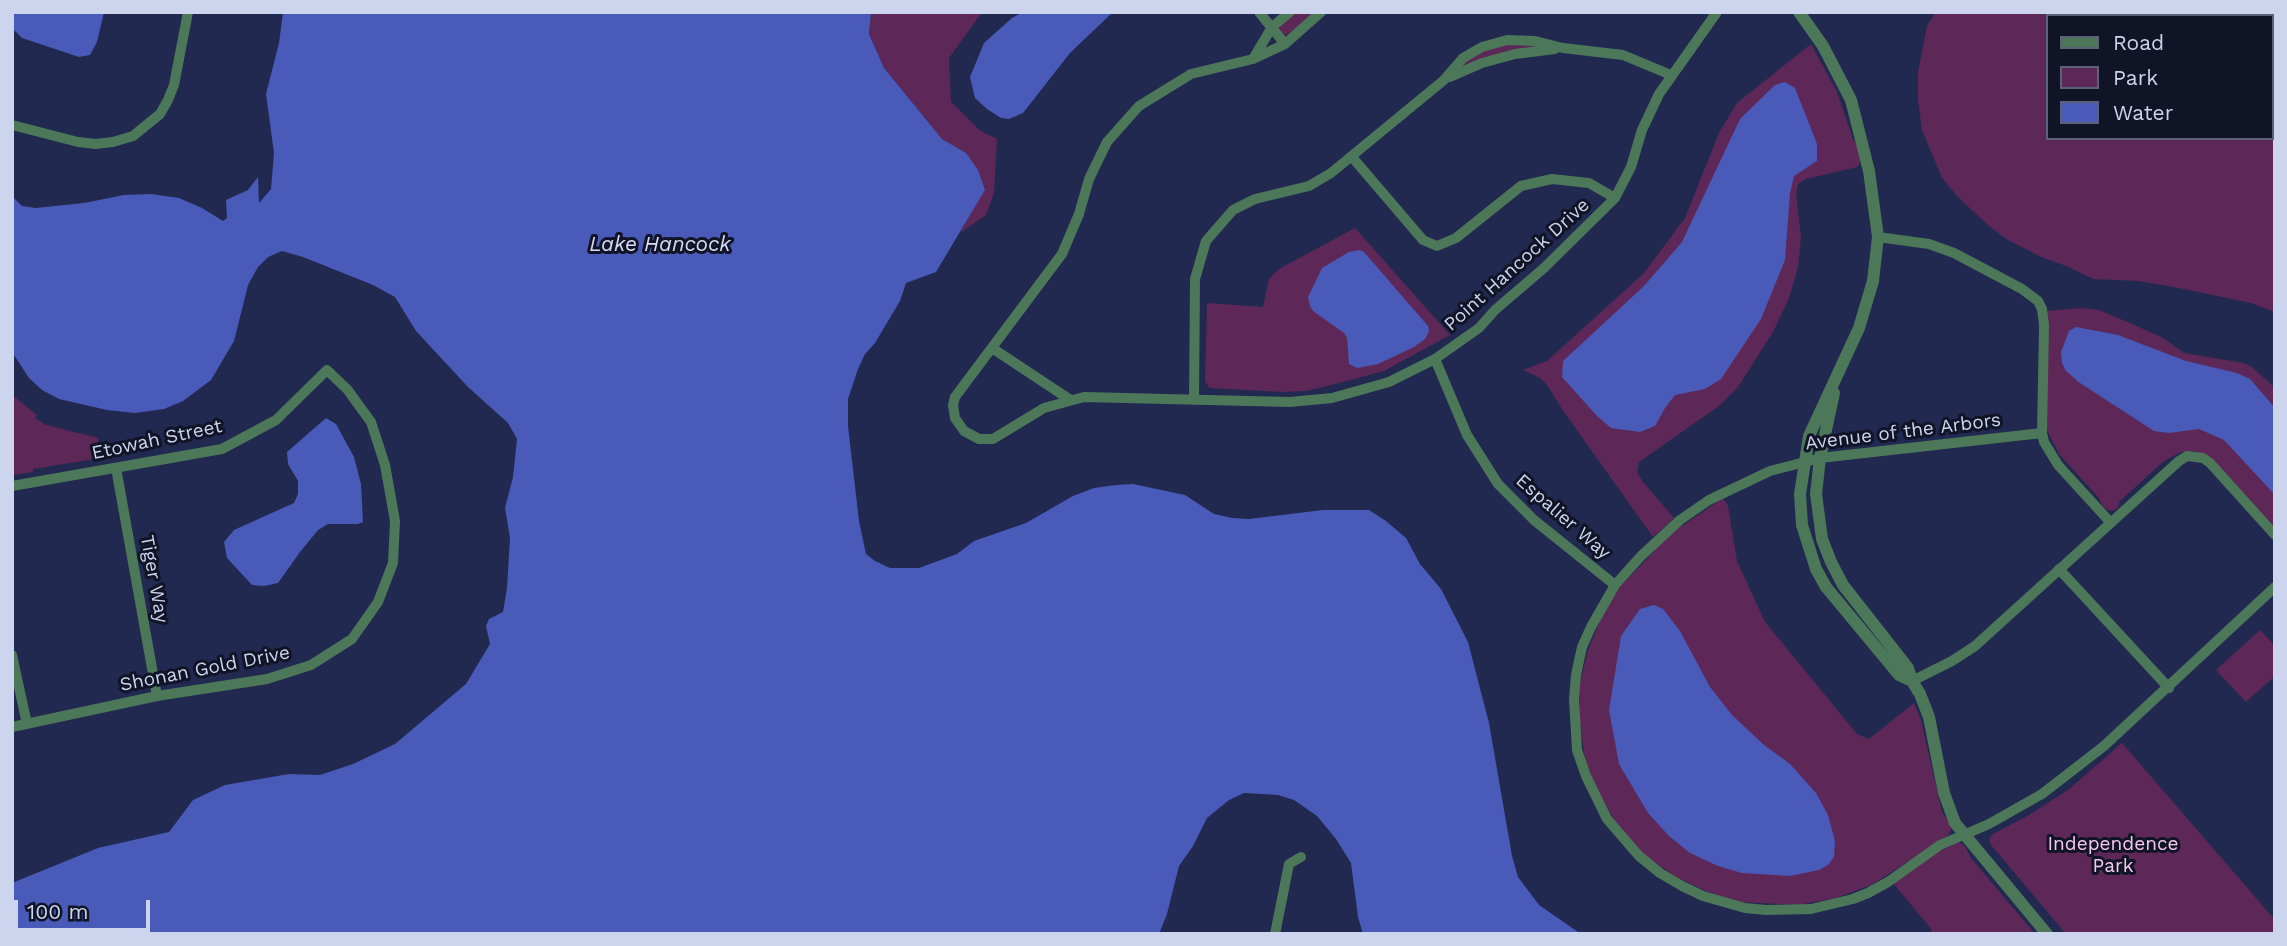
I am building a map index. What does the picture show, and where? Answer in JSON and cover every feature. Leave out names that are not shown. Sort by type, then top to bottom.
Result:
[{"type":"street","points":[[12,125],[95,144],[132,136],[160,114],[168,100],[174,85],[188,12]]},
{"type":"street","points":[[1259,12],[1285,44]]},
{"type":"street","points":[[1253,60],[1272,27],[1290,12]]},
{"type":"street","name":"Point Hancock Drive","points":[[1321,12],[1285,44],[1253,60],[1191,74],[1139,106],[1107,142],[1089,178],[1079,214],[1062,254],[955,397],[953,405],[956,418],[964,431],[979,439],[993,439],[1044,408],[1069,399],[1100,396],[1290,402],[1332,398],[1380,385],[1436,359],[1479,328],[1615,198],[1631,167],[1642,130],[1659,94],[1717,12]]},
{"type":"street","points":[[1799,12],[1823,46],[1851,100],[1869,171],[1878,237],[1873,281],[1859,328],[1814,424],[1804,462],[1800,511],[1816,569],[1839,604],[1899,674],[1912,681]]},
{"type":"street","points":[[1194,400],[1195,279],[1206,241],[1233,211],[1255,199],[1308,186],[1331,173],[1444,80],[1482,63],[1516,54],[1563,48],[1623,55],[1671,75]]},
{"type":"street","points":[[1352,157],[1423,240],[1437,246],[1457,238],[1521,186],[1552,179],[1589,183],[1615,198]]},
{"type":"street","points":[[1878,237],[1929,244],[1954,253],[2022,289],[2038,301],[2044,325],[2042,433],[2050,454],[2058,465],[2111,523]]},
{"type":"street","points":[[992,348],[1069,399]]},
{"type":"street","name":"Espalier Way","points":[[1436,359],[1467,435],[1498,484],[1534,520],[1615,585]]},
{"type":"street","points":[[1841,369],[1819,458],[1816,494],[1822,539],[1830,562],[1843,585],[1908,668],[1929,717],[1950,812],[1964,836],[2047,934]]},
{"type":"street","name":"Etowah Street","points":[[12,486],[222,449],[276,420],[327,370]]},
{"type":"street","name":"Shonan Gold Drive","points":[[12,727],[157,696],[267,679],[311,665],[352,639],[378,602],[393,563],[395,521],[385,465],[371,422],[347,389],[327,370]]},
{"type":"street","name":"Avenue of the Arbors","points":[[2042,433],[1819,458],[1770,471],[1709,500],[1670,529],[1615,585],[1591,626],[1580,657],[1574,699],[1577,750],[1594,795],[1607,819],[1639,856],[1682,886],[1723,903],[1766,910],[1811,909],[1868,893],[1940,845],[1964,836],[2042,794],[2101,750],[2275,587]]},
{"type":"street","points":[[1912,681],[1952,662],[1975,646],[2179,461],[2187,457],[2195,456],[2210,463],[2275,535]]},
{"type":"street","name":"Tiger Way","points":[[116,468],[157,696]]},
{"type":"street","points":[[2059,569],[2169,688]]},
{"type":"street","points":[[12,655],[27,724]]},
{"type":"street","points":[[1275,934],[1289,864],[1301,857]]},
{"type":"green space","points":[[871,12],[989,12],[980,15],[949,58],[951,102],[979,130],[997,139],[994,193],[986,215],[960,233],[984,190],[966,153],[942,139],[884,68],[869,34]]},
{"type":"green space","points":[[1295,12],[1314,12],[1284,35],[1279,31],[1280,25]]},
{"type":"green space","points":[[1936,12],[2275,12],[2275,312],[2251,303],[2184,289],[2139,281],[2093,279],[2008,240],[1958,197],[1942,178],[1922,130],[1918,72],[1927,26]]},
{"type":"green space","points":[[1504,44],[1543,46],[1455,73],[1460,65],[1480,52]]},
{"type":"green space","points":[[1811,44],[1837,92],[1861,159],[1857,167],[1806,179],[1798,184],[1796,194],[1801,237],[1798,267],[1789,298],[1773,332],[1738,387],[1719,406],[1639,462],[1637,472],[1643,482],[1674,518],[1653,537],[1547,385],[1540,378],[1523,370],[1547,361],[1644,273],[1685,218],[1719,133],[1737,103]]},
{"type":"green space","points":[[1355,228],[1450,335],[1384,371],[1306,391],[1209,388],[1205,381],[1207,303],[1263,307],[1269,279],[1279,269]]},
{"type":"green space","points":[[2081,308],[2099,310],[2130,323],[2163,338],[2184,353],[2244,363],[2275,388],[2275,528],[2208,456],[2195,451],[2181,452],[2164,461],[2120,501],[2117,509],[2111,511],[2104,508],[2098,497],[2059,454],[2047,430],[2046,311]]},
{"type":"green space","points":[[12,395],[46,425],[98,438],[101,458],[12,475]]},
{"type":"green space","points":[[1723,498],[1728,506],[1737,561],[1765,622],[1857,734],[1869,739],[1914,703],[1921,720],[1942,812],[1951,825],[1948,835],[1898,868],[1871,885],[1836,898],[1798,905],[1739,902],[1708,892],[1676,877],[1642,853],[1616,823],[1595,787],[1585,759],[1579,717],[1580,683],[1588,650],[1605,609],[1620,587],[1676,530]]},
{"type":"green space","points":[[2260,630],[2275,646],[2275,676],[2246,702],[2216,670]]},
{"type":"green space","name":"Independence Park","points":[[2122,743],[2275,920],[2275,934],[2066,934],[1991,845],[1989,839],[1993,834],[2068,790]]},
{"type":"green space","points":[[1959,842],[2035,934],[1931,934],[1932,930],[1893,883],[1937,852]]},
{"type":"water","points":[[12,12],[104,12],[97,42],[90,55],[79,57],[22,38],[12,28]]},
{"type":"water","name":"Lake Hancock","points":[[283,12],[871,12],[869,34],[884,68],[942,139],[966,153],[978,170],[985,190],[936,272],[906,283],[900,301],[875,343],[865,354],[848,399],[848,426],[859,521],[866,554],[890,568],[919,568],[957,554],[974,541],[1026,523],[1073,496],[1094,488],[1116,485],[1133,484],[1185,495],[1214,514],[1232,518],[1249,519],[1323,510],[1369,510],[1406,538],[1420,564],[1441,589],[1468,642],[1489,723],[1518,877],[1539,905],[1581,934],[1363,934],[1351,863],[1317,816],[1294,800],[1278,795],[1244,793],[1229,800],[1207,818],[1179,866],[1159,934],[12,934],[12,883],[98,848],[169,832],[193,800],[225,785],[289,774],[320,775],[353,764],[395,744],[466,684],[490,644],[486,626],[489,619],[503,612],[510,538],[505,508],[513,477],[517,439],[508,423],[468,387],[416,331],[395,297],[373,285],[282,251],[268,257],[258,267],[248,285],[234,341],[211,380],[183,401],[164,409],[135,413],[107,410],[59,399],[42,390],[29,378],[12,352],[12,196],[22,206],[36,208],[124,195],[151,194],[179,198],[223,221],[227,218],[226,200],[248,190],[258,177],[259,203],[271,189],[274,153],[266,94],[279,43]]},
{"type":"water","points":[[1023,12],[1113,12],[1070,53],[1023,113],[1009,119],[1001,118],[975,98],[970,77],[984,43],[1012,18]]},
{"type":"water","points":[[1785,82],[1795,88],[1817,144],[1817,161],[1794,176],[1790,193],[1785,260],[1761,319],[1721,379],[1705,389],[1675,395],[1655,426],[1640,432],[1611,428],[1562,377],[1563,361],[1644,286],[1682,242],[1740,119],[1775,85]]},
{"type":"water","points":[[1360,250],[1428,326],[1429,331],[1425,339],[1414,347],[1378,364],[1357,368],[1349,364],[1347,338],[1344,333],[1313,311],[1308,297],[1322,268],[1349,252]]},
{"type":"water","points":[[2076,327],[2118,335],[2186,361],[2237,373],[2250,379],[2275,408],[2275,495],[2224,440],[2199,429],[2169,433],[2154,431],[2080,383],[2066,371],[2061,352],[2069,331]]},
{"type":"water","points":[[326,418],[336,424],[354,457],[361,484],[363,522],[328,524],[318,530],[278,583],[252,585],[227,558],[224,542],[234,530],[294,503],[298,494],[298,481],[288,464],[287,452]]},
{"type":"water","points":[[1654,605],[1663,609],[1680,631],[1710,687],[1732,715],[1764,745],[1790,764],[1816,793],[1828,815],[1835,841],[1834,857],[1828,865],[1819,870],[1790,876],[1742,873],[1690,853],[1669,836],[1648,813],[1619,764],[1609,710],[1621,636],[1640,609]]}]
